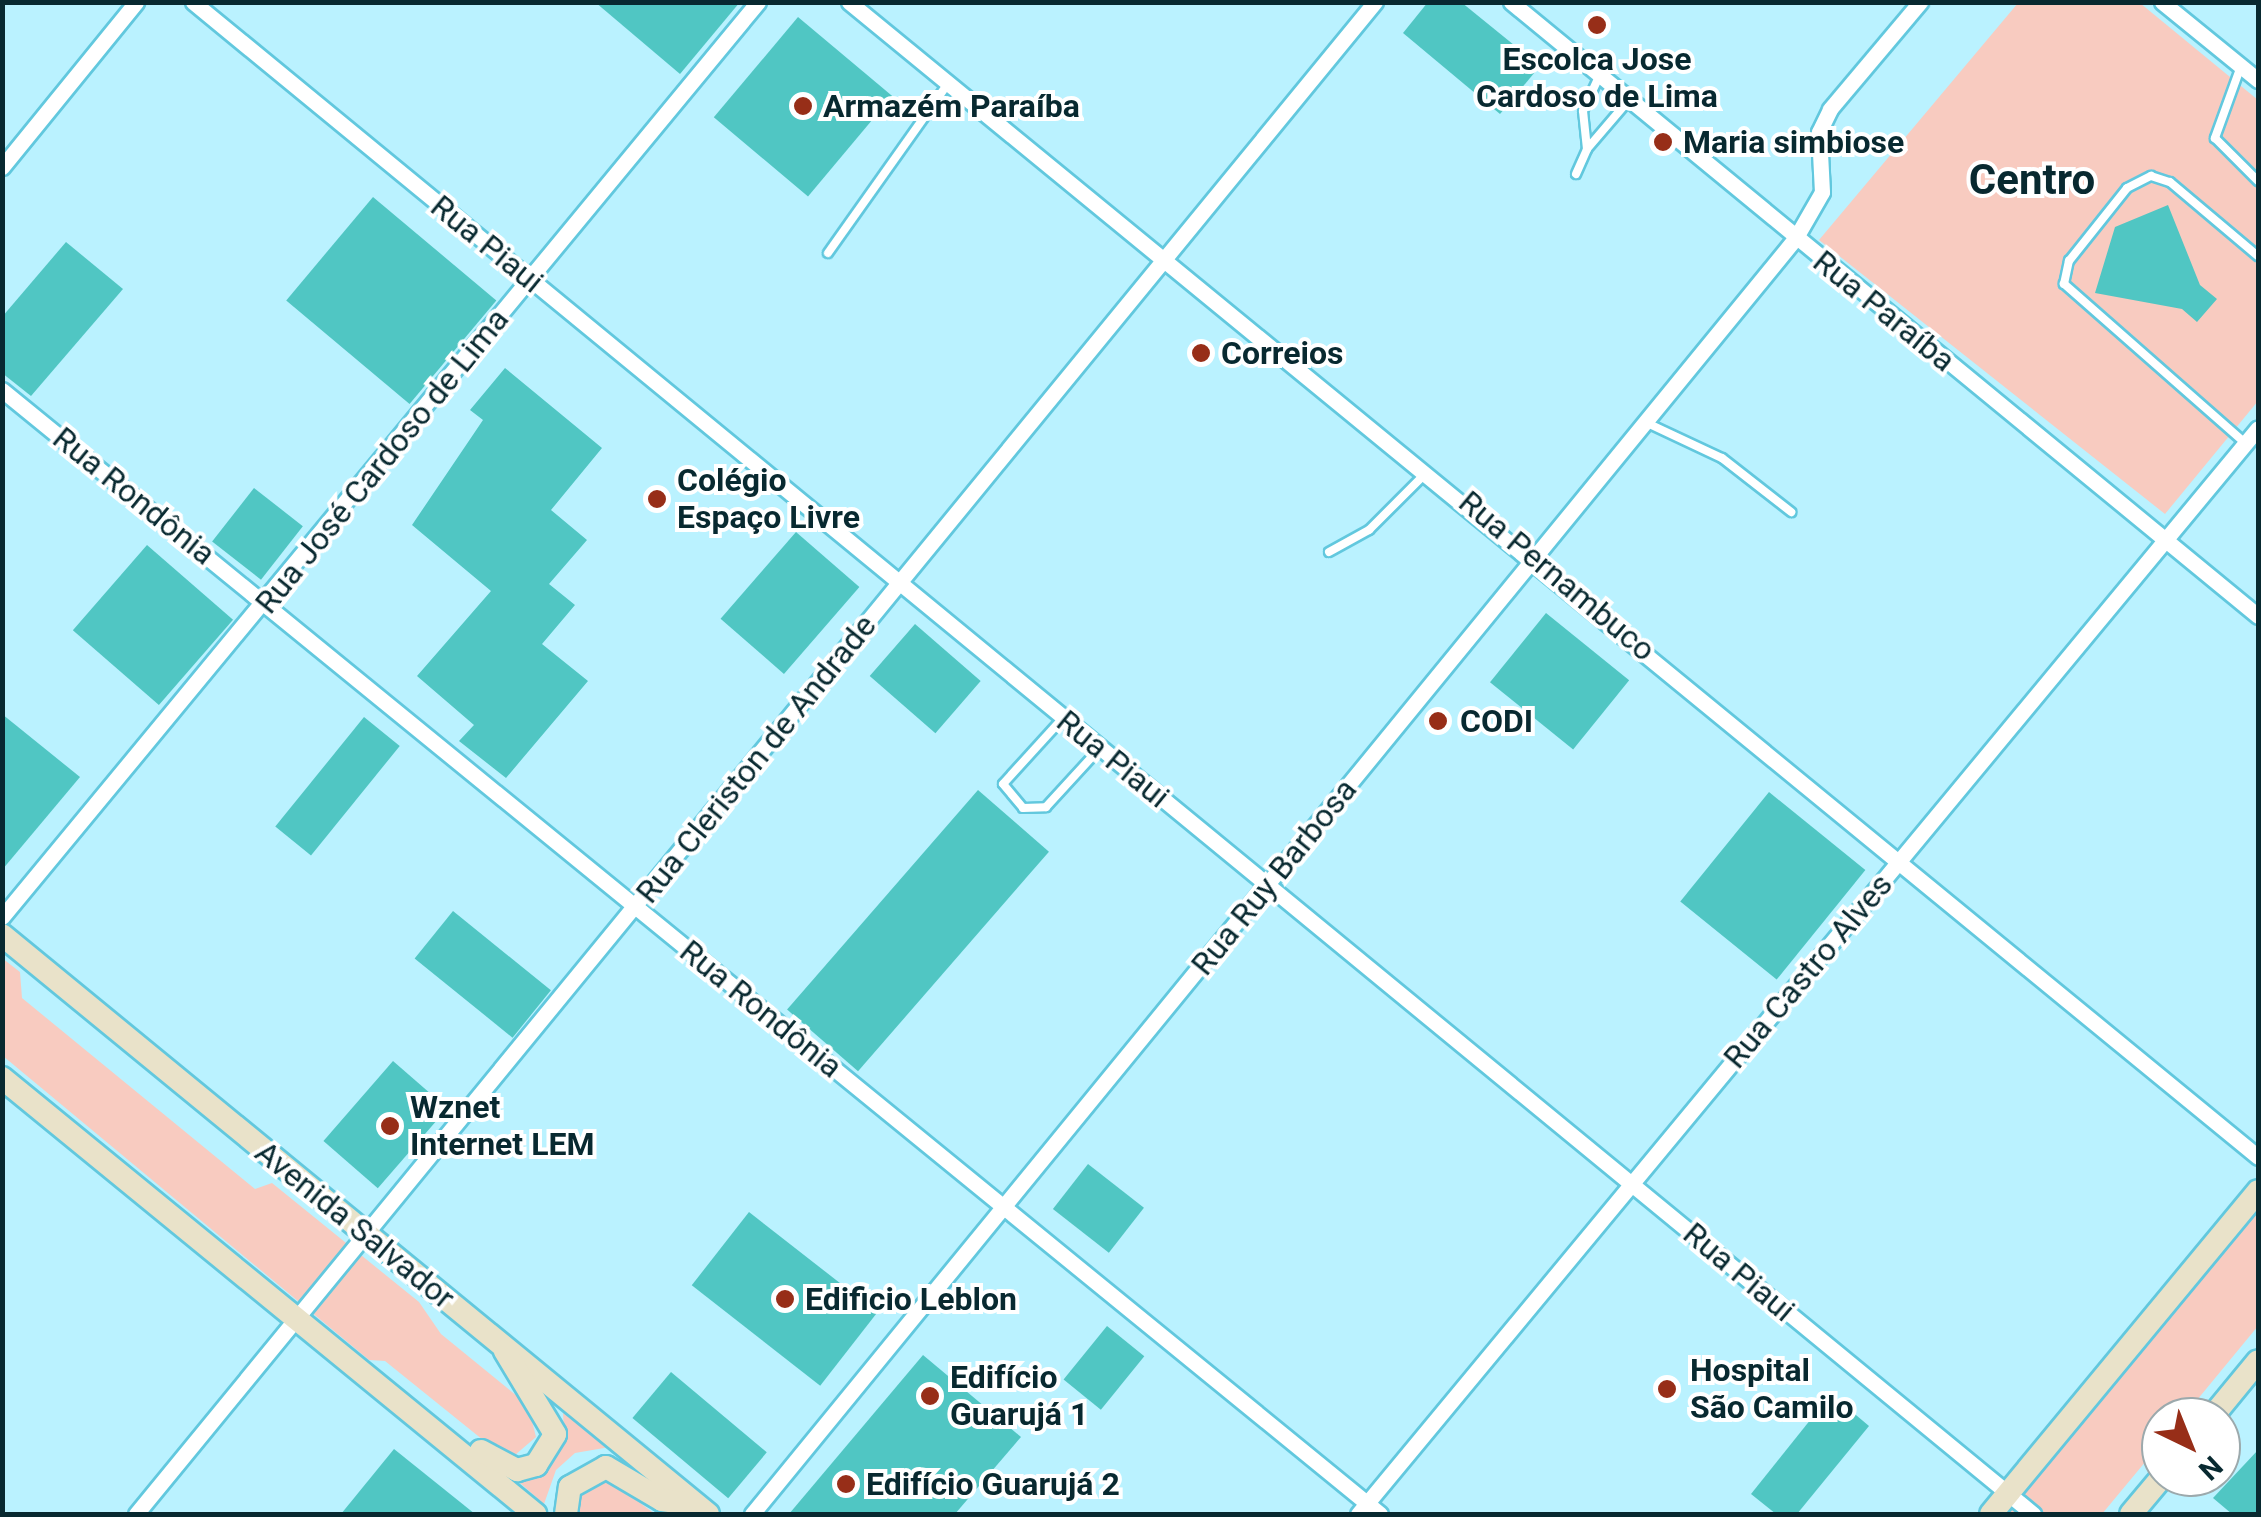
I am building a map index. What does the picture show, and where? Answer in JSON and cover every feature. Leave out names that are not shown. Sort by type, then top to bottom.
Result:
[{"type":"main road","name":"Avenida Salvador","points":[[2,935],[702,1510]]},
{"type":"main road","points":[[2,1078],[534,1514]]},
{"type":"main road","points":[[1992,1514],[2258,1191]]},
{"type":"main road","points":[[445,1440],[517,1470],[549,1452],[553,1421],[515,1376],[503,1346]]},
{"type":"main road","points":[[2228,1397],[2258,1361]]},
{"type":"main road","points":[[566,1514],[570,1487],[606,1466],[662,1500],[702,1510]]},
{"type":"street","points":[[2,167],[133,2]]},
{"type":"street","name":"Rua Piaui","points":[[193,2],[2033,1514]]},
{"type":"street","name":"Rua José Cardoso de Lima","points":[[2,917],[267,602],[758,2]]},
{"type":"street","name":"Rua Pernambuco","points":[[849,2],[1536,558],[2258,1158]]},
{"type":"street","name":"Rua Cleriston de Andrade","points":[[136,1514],[1375,2]]},
{"type":"street","name":"Rua Paraíba","points":[[1511,2],[1794,239],[2258,616]]},
{"type":"street","name":"Rua Ruy Barbosa","points":[[752,1514],[1794,239],[1822,192],[1819,132],[1830,109],[1920,2]]},
{"type":"street","points":[[2162,2],[2258,80]]},
{"type":"street","name":"Rua Rondônia","points":[[2,390],[1004,1206],[1369,1511]]},
{"type":"street","name":"Rua Castro Alves","points":[[1369,1511],[1632,1183],[2258,428]]},
{"type":"lane","points":[[2241,66],[2215,138],[2258,181]]},
{"type":"lane","points":[[1586,149],[1583,111],[1599,77]]},
{"type":"lane","points":[[828,253],[949,82]]},
{"type":"lane","points":[[1576,174],[1586,149],[1628,101]]},
{"type":"lane","points":[[2246,444],[2064,284],[2069,261],[2127,188],[2151,176],[2170,182],[2258,256]]},
{"type":"lane","points":[[1645,422],[1722,458],[1791,512]]},
{"type":"lane","points":[[1329,552],[1369,530],[1429,471]]},
{"type":"lane","points":[[1063,718],[1003,784],[1023,808],[1046,807],[1100,748]]},
{"type":"shaded area","points":[[2018,3],[2140,3],[2258,100],[2258,401],[2165,514],[1819,240]]},
{"type":"shaded area","points":[[2,958],[20,972],[22,998],[255,1189],[272,1183],[419,1302],[441,1334],[528,1405],[536,1437],[515,1455],[488,1444],[385,1361],[369,1360],[3,1056]]},
{"type":"shaded area","points":[[2258,1205],[2258,1326],[2199,1397],[2141,1397],[2141,1467],[2102,1514],[2004,1514]]},
{"type":"shaded area","points":[[563,1409],[610,1447],[575,1453],[556,1470],[544,1504],[520,1483],[564,1444]]},
{"type":"shaded area","points":[[605,1477],[655,1514],[579,1514],[577,1494]]},
{"type":"building","points":[[595,2],[740,2],[680,74]]},
{"type":"building","points":[[1428,2],[1461,2],[1540,66],[1500,114],[1403,33]]},
{"type":"building","name":"Armazém Paraíba","points":[[798,17],[892,96],[808,196],[714,117]]},
{"type":"building","points":[[373,197],[496,300],[410,404],[286,300]]},
{"type":"building","points":[[2168,205],[2200,285],[2217,299],[2197,322],[2182,309],[2095,293],[2115,227]]},
{"type":"building","points":[[66,242],[123,289],[31,396],[2,373],[2,317]]},
{"type":"building","points":[[505,368],[602,448],[551,510],[587,540],[549,584],[575,605],[542,644],[588,681],[506,778],[459,741],[474,725],[417,676],[491,591],[412,525],[483,420],[470,410]]},
{"type":"building","points":[[254,488],[303,526],[261,580],[212,542]]},
{"type":"building","points":[[796,532],[859,587],[784,674],[721,619]]},
{"type":"building","points":[[147,545],[233,620],[159,705],[73,630]]},
{"type":"building","points":[[1546,613],[1629,680],[1573,750],[1490,682]]},
{"type":"building","points":[[915,624],[981,681],[935,733],[870,676]]},
{"type":"building","points":[[2,714],[80,777],[2,870]]},
{"type":"building","points":[[364,717],[400,746],[311,856],[275,827]]},
{"type":"building","points":[[978,790],[1049,852],[858,1071],[787,1010]]},
{"type":"building","points":[[1769,792],[1865,870],[1777,980],[1680,902]]},
{"type":"building","points":[[453,911],[551,990],[513,1038],[415,958]]},
{"type":"building","name":"Wznet Internet LEM","points":[[393,1061],[447,1108],[378,1188],[323,1141]]},
{"type":"building","points":[[1088,1164],[1144,1208],[1109,1253],[1053,1209]]},
{"type":"building","name":"Edificio Leblon","points":[[749,1212],[877,1312],[820,1386],[692,1285]]},
{"type":"building","points":[[1107,1326],[1144,1356],[1101,1410],[1064,1380]]},
{"type":"building","name":"Edifício Guarujá 1","points":[[923,1355],[1021,1437],[955,1514],[789,1514]]},
{"type":"building","points":[[671,1372],[767,1452],[728,1498],[632,1418]]},
{"type":"building","points":[[1831,1394],[1869,1426],[1797,1514],[1776,1514],[1751,1494]]},
{"type":"building","points":[[394,1449],[475,1514],[341,1514]]},
{"type":"building","points":[[2258,1450],[2258,1514],[2232,1514],[2213,1498],[2241,1497],[2241,1468]]},
{"type":"place","name":"Escolca Jose Cardoso de Lima","points":[[1597,25]]},
{"type":"place","name":"Armazém Paraíba","points":[[803,106]]},
{"type":"place","name":"Maria simbiose","points":[[1663,142]]},
{"type":"place","name":"Correios","points":[[1201,353]]},
{"type":"place","name":"Colégio Espaço Livre","points":[[657,499]]},
{"type":"place","name":"CODI","points":[[1438,721]]},
{"type":"place","name":"Wznet Internet LEM","points":[[390,1126]]},
{"type":"place","name":"Edificio Leblon","points":[[785,1299]]},
{"type":"place","name":"Hospital São Camilo","points":[[1667,1389]]},
{"type":"place","name":"Edifício Guarujá 1","points":[[930,1396]]},
{"type":"place","name":"Edifício Guarujá 2","points":[[846,1484]]},
{"type":"district","name":"Centro","points":[[2032,180]]}]
